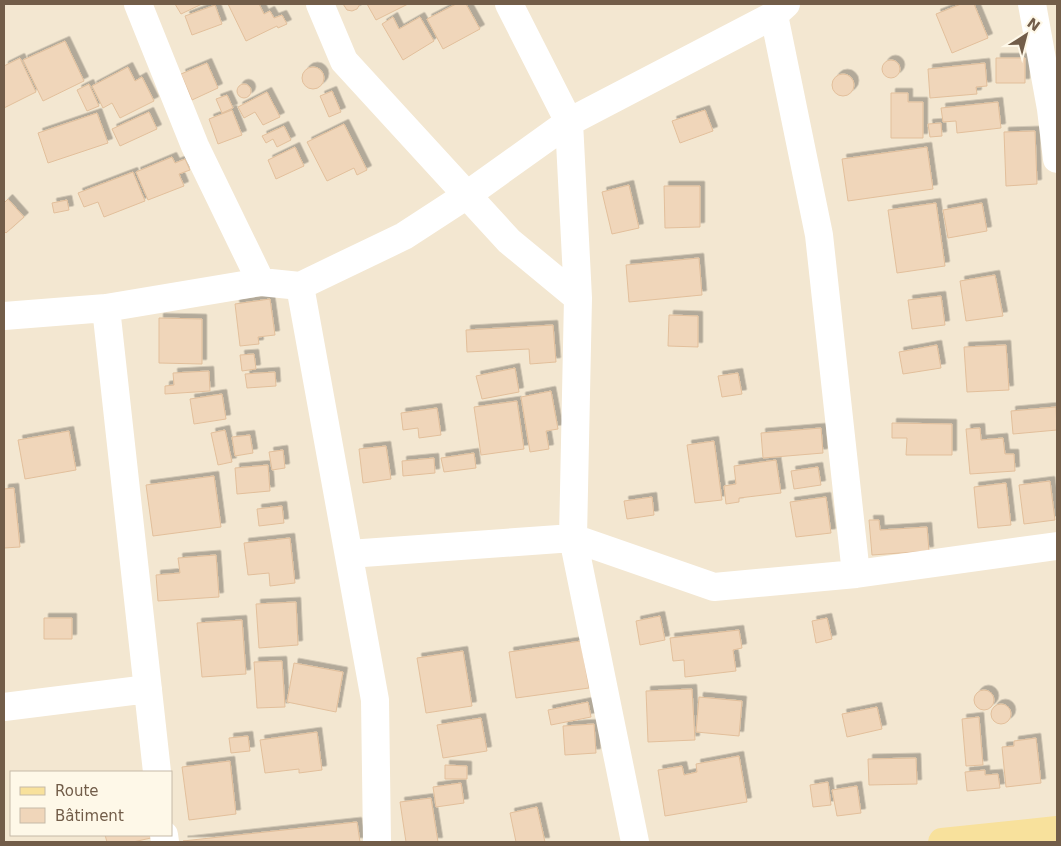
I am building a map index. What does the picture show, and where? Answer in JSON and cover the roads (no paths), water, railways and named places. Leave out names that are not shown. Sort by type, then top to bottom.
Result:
[{"type":"main road","points":[[942,842],[1057,830]]},
{"type":"street","points":[[138,4],[195,146],[261,282]]},
{"type":"street","points":[[320,4],[344,61],[510,241],[578,298]]},
{"type":"street","points":[[510,4],[569,122],[578,298],[573,538],[635,842]]},
{"type":"street","points":[[1032,4],[1054,109],[1057,159]]},
{"type":"street","points":[[4,316],[106,308],[261,282],[300,286],[404,236],[467,195],[569,122],[780,9],[819,235],[856,574]]},
{"type":"street","points":[[300,286],[375,700],[377,842]]},
{"type":"street","points":[[106,308],[157,771]]},
{"type":"street","points":[[349,554],[573,538],[714,587],[856,574],[1057,546]]},
{"type":"street","points":[[4,707],[148,689]]}]
